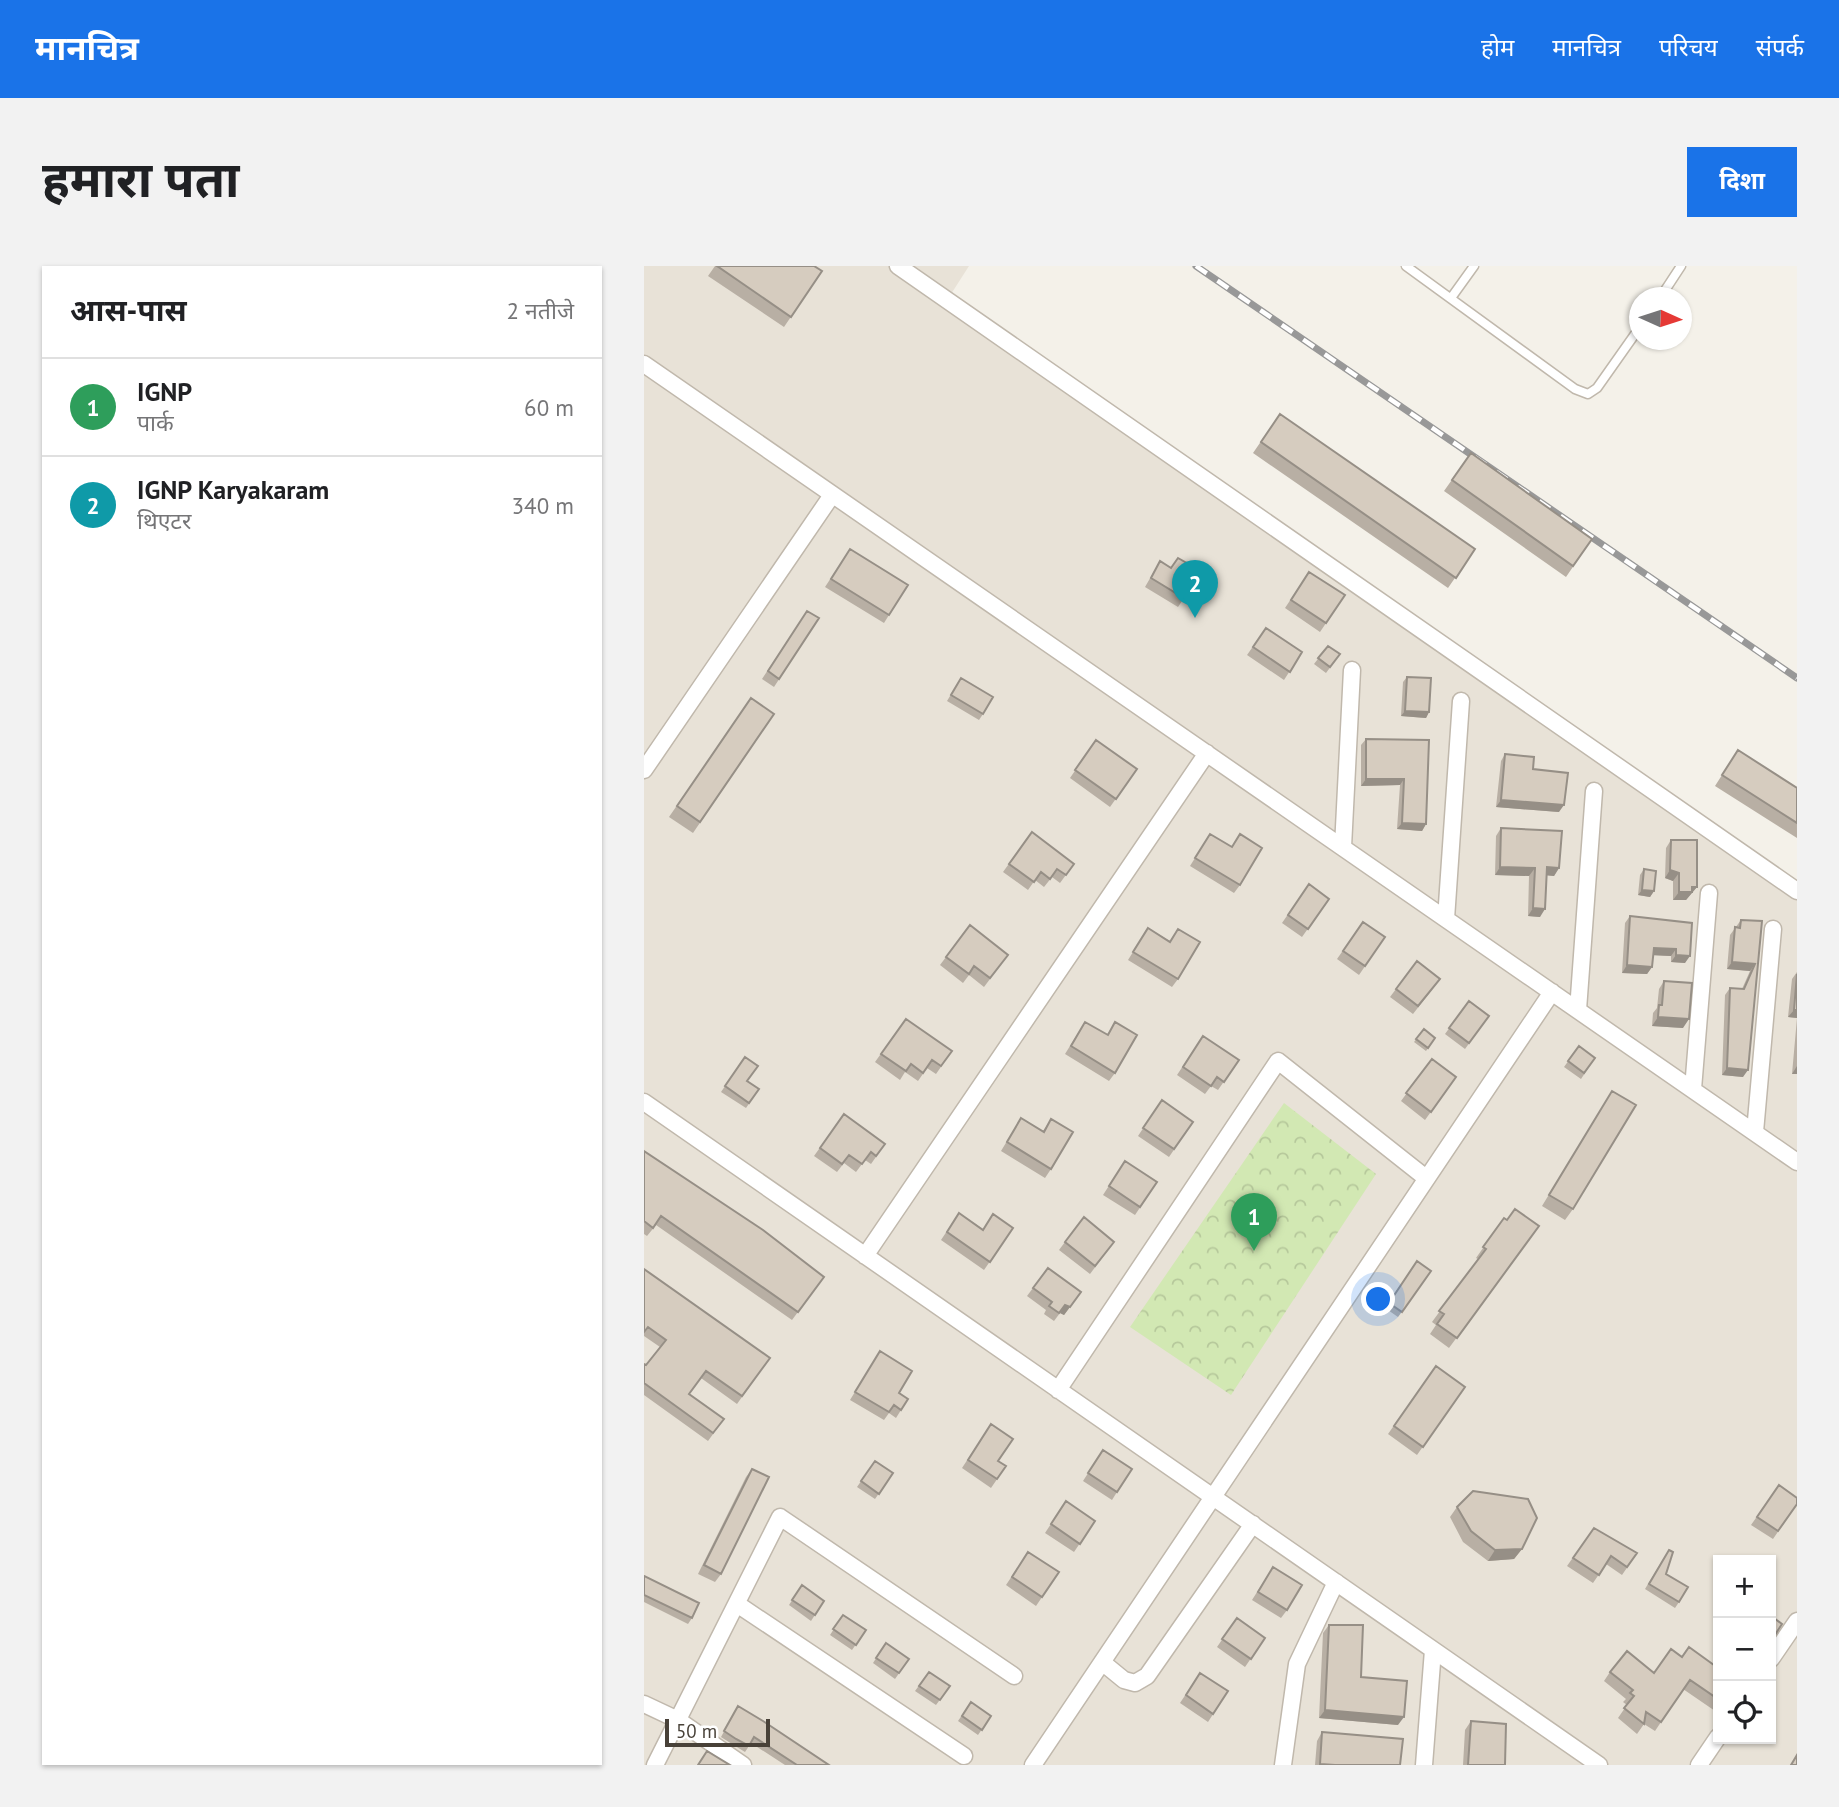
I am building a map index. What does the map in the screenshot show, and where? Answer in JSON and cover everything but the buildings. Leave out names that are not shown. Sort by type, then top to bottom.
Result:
[{"type":"street","points":[[898,266],[1797,891]]},
{"type":"street","points":[[644,364],[1797,1162]]},
{"type":"street","points":[[644,770],[832,495]]},
{"type":"street","points":[[1343,847],[1352,670]]},
{"type":"street","points":[[1446,919],[1461,701]]},
{"type":"street","points":[[865,1256],[1207,753]]},
{"type":"street","points":[[1578,1010],[1594,791]]},
{"type":"street","points":[[1693,1090],[1709,893]]},
{"type":"street","points":[[1755,1132],[1773,929]]},
{"type":"street","points":[[1033,1765],[1552,992]]},
{"type":"street","points":[[1058,1390],[1278,1061],[1426,1178]]},
{"type":"street","points":[[644,1102],[1599,1765]]},
{"type":"street","points":[[655,1765],[780,1517],[1014,1676]]},
{"type":"street","points":[[1102,1662],[1124,1680],[1135,1683],[1147,1676],[1253,1524]]},
{"type":"street","points":[[1283,1765],[1297,1664],[1336,1582]]},
{"type":"street","points":[[737,1604],[964,1756]]},
{"type":"street","points":[[1776,1652],[1797,1621]]},
{"type":"street","points":[[1424,1765],[1433,1650]]},
{"type":"street","points":[[644,1704],[678,1720],[743,1765]]},
{"type":"street","points":[[1699,1765],[1713,1744]]},
{"type":"street","points":[[1573,1765],[1574,1747]]},
{"type":"lane","points":[[1406,266],[1575,389],[1588,394],[1597,388],[1629,343]]},
{"type":"lane","points":[[1451,299],[1474,266]]},
{"type":"lane","points":[[1667,287],[1681,266]]},
{"type":"shaded area","points":[[644,266],[969,266],[944,305],[1797,897],[1797,1765],[644,1765]]},
{"type":"green space","points":[[1284,1103],[1376,1174],[1231,1395],[1130,1327]]},
{"type":"railway","points":[[1196,266],[1797,678]]},
{"type":"place","name":"IGNP Karyakaram","points":[[1195,618]]},
{"type":"place","name":"IGNP","points":[[1254,1251]]}]
